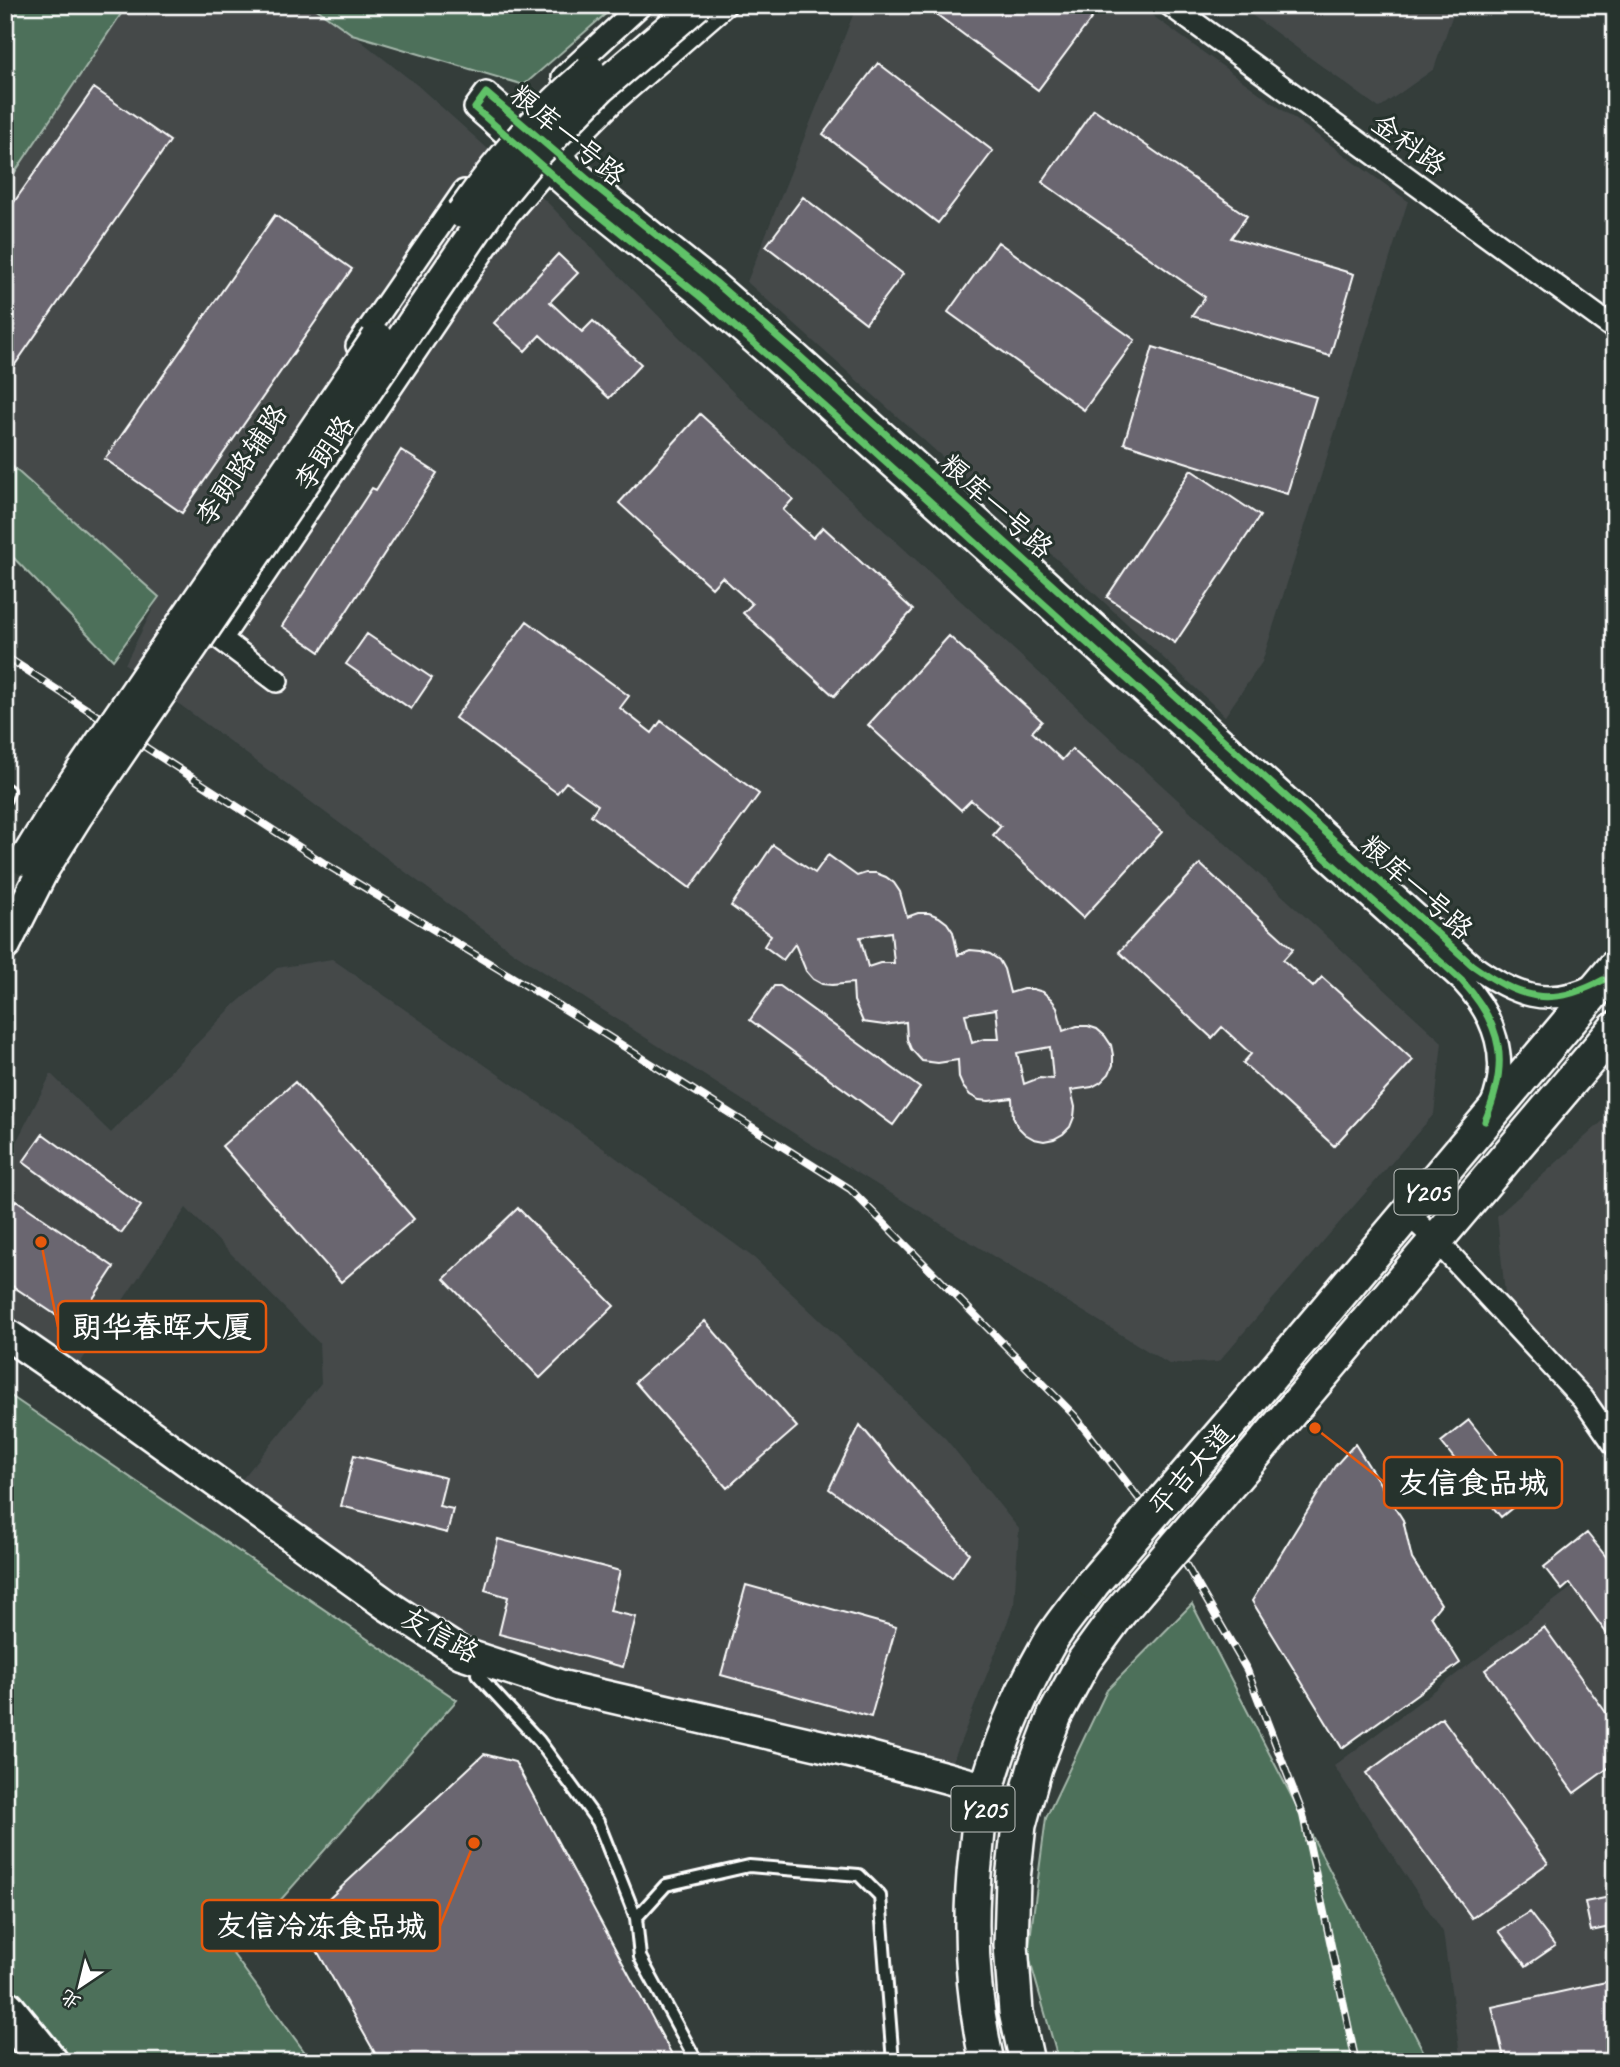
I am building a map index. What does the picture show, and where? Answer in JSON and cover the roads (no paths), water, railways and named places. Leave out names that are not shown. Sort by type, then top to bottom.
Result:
[{"type":"highway","points":[[5,2009],[48,2062]]},
{"type":"main road","name":"平吉大道","points":[[987,2062],[977,2017],[972,1946],[974,1876],[980,1817],[998,1755],[1019,1699],[1051,1640],[1093,1583],[1408,1214],[1609,973]]},
{"type":"main road","name":"平吉大道","points":[[1027,2062],[1016,2012],[1011,1945],[1018,1825],[1035,1767],[1055,1715],[1084,1661],[1119,1613],[1436,1240],[1612,1039]]},
{"type":"street","name":"李朗路辅路","points":[[221,639],[217,548],[468,185],[514,129],[564,76],[642,5]]},
{"type":"street","name":"李朗路","points":[[5,945],[60,804],[476,194],[512,148],[550,108],[666,5]]},
{"type":"street","name":"李朗路","points":[[7,895],[93,793],[493,205],[529,162],[600,88],[698,5]]},
{"type":"street","points":[[277,681],[221,639],[508,215],[553,163],[612,103],[725,5]]},
{"type":"street","name":"金科路","points":[[1170,5],[1615,329]]},
{"type":"street","name":"粮库一号路","points":[[514,129],[1462,981],[1478,998],[1490,1019],[1498,1045],[1500,1071],[1495,1096],[1485,1121]]},
{"type":"street","name":"粮库一号路","points":[[553,163],[715,282],[1472,965],[1495,982],[1517,992],[1542,997],[1563,996],[1584,990],[1609,973]]},
{"type":"street","points":[[1408,1214],[1436,1240],[1583,1399],[1615,1444]]},
{"type":"street","name":"友信路","points":[[5,1333],[387,1605],[461,1653],[562,1686],[862,1755],[986,1796]]},
{"type":"street","name":"友信路","points":[[5,1351],[382,1619],[456,1667],[558,1700],[986,1796]]},
{"type":"lane","points":[[5,789],[8,792],[5,799]]},
{"type":"lane","points":[[477,1674],[539,1741],[598,1822],[636,1918],[640,1957],[696,2062]]},
{"type":"lane","points":[[636,1918],[666,1885],[749,1866],[859,1875],[880,1896],[893,2062]]},
{"type":"railway","points":[[5,656],[327,865],[555,1003],[850,1189],[1075,1416],[1174,1544],[1247,1670],[1303,1815],[1356,2062]]},
{"type":"place","name":"朗华春晖大厦","points":[[41,1242]]},
{"type":"place","name":"友信食品城","points":[[1315,1428]]},
{"type":"place","name":"友信冷冻食品城","points":[[474,1843]]}]
